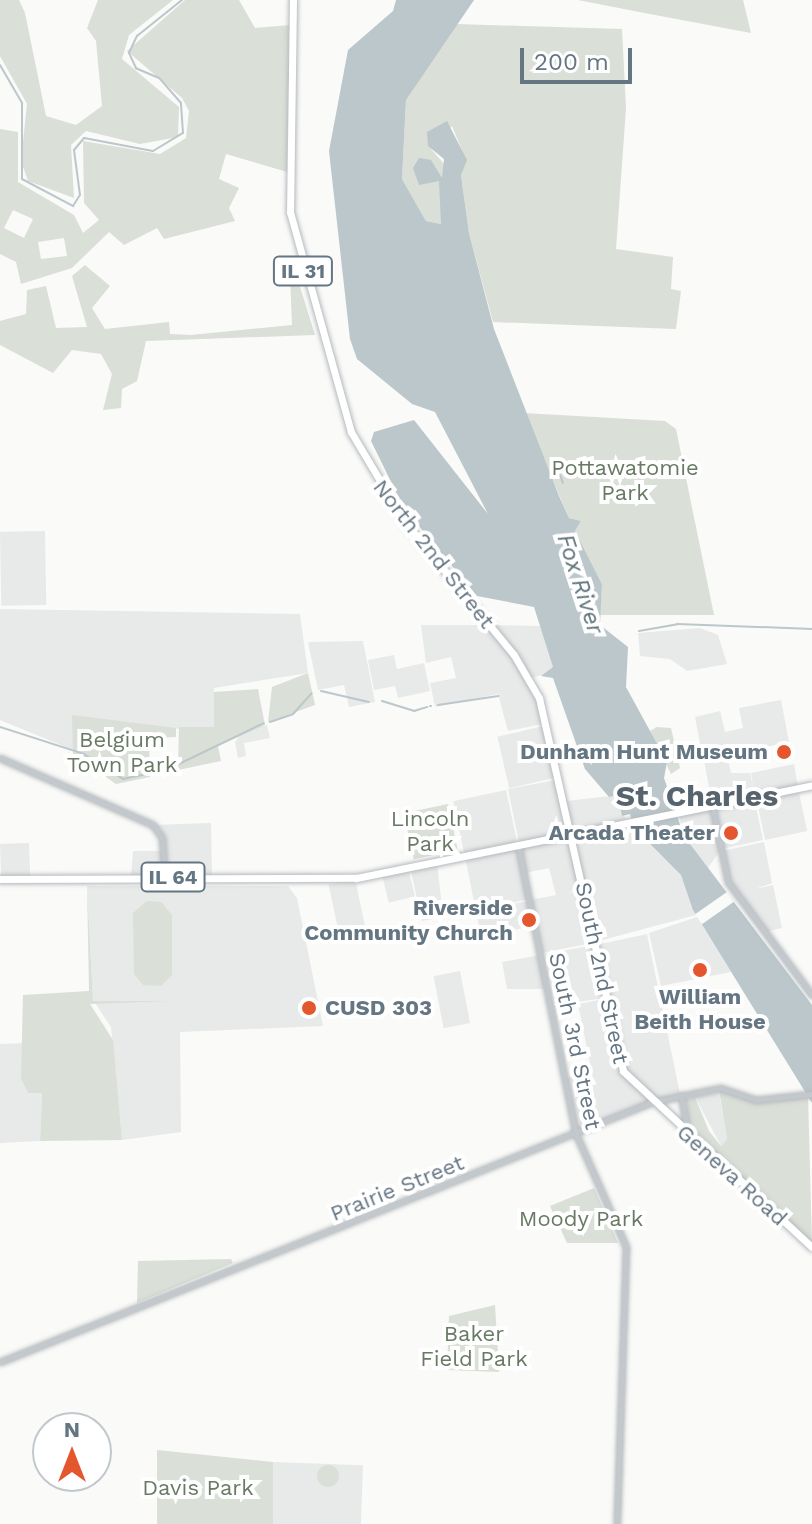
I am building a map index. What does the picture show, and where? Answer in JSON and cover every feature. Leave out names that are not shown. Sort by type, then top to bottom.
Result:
[{"type":"main road","name":"North 2nd Street","points":[[293,0],[290,175],[302,269],[351,432],[404,521],[530,680],[551,732],[572,834]]},
{"type":"main road","name":"IL 64","points":[[0,879],[345,879],[812,785]]},
{"type":"main road","name":"South 2nd Street","points":[[572,834],[620,1065],[652,1102]]},
{"type":"main road","name":"Geneva Road","points":[[652,1102],[812,1247]]},
{"type":"street","points":[[0,758],[153,825],[162,838],[165,877]]},
{"type":"street","points":[[712,804],[728,882],[812,995]]},
{"type":"street","name":"South 3rd Street","points":[[518,844],[576,1134],[626,1247],[617,1524]]},
{"type":"street","name":"Prairie Street","points":[[0,1362],[652,1102],[721,1088],[755,1100],[812,1094]]},
{"type":"street","points":[[681,1095],[688,1135]]},
{"type":"shaded area","points":[[45,531],[46,605],[1,606],[0,532]]},
{"type":"shaded area","points":[[0,609],[300,614],[308,673],[214,688],[214,727],[149,730],[73,715],[73,750],[0,720]]},
{"type":"shaded area","points":[[421,625],[487,625],[525,674],[548,723],[508,731],[498,694],[435,707],[430,683],[456,678],[451,657],[426,663]]},
{"type":"shaded area","points":[[490,625],[540,626],[558,671],[530,678]]},
{"type":"shaded area","points":[[700,628],[718,635],[727,664],[687,671],[670,659],[640,656],[638,633]]},
{"type":"shaded area","points":[[363,641],[375,702],[349,707],[344,685],[318,690],[308,642]]},
{"type":"shaded area","points":[[394,655],[397,669],[424,663],[430,691],[398,698],[395,686],[374,690],[368,660]]},
{"type":"shaded area","points":[[781,700],[789,742],[727,755],[731,773],[750,773],[753,787],[751,773],[794,764],[798,787],[712,804],[704,760],[725,755],[703,759],[695,717],[720,711],[725,732],[743,728],[739,708]]},
{"type":"shaded area","points":[[267,725],[270,738],[244,743],[246,756],[238,758],[235,742],[244,730]]},
{"type":"shaded area","points":[[548,725],[560,777],[509,788],[497,737]]},
{"type":"shaded area","points":[[561,779],[567,801],[618,795],[626,821],[519,843],[508,789]]},
{"type":"shaded area","points":[[798,788],[807,831],[765,840],[756,797]]},
{"type":"shaded area","points":[[506,790],[517,843],[464,854],[453,801]]},
{"type":"shaded area","points":[[754,797],[763,840],[721,849],[708,868],[684,836],[678,812]]},
{"type":"shaded area","points":[[211,823],[212,877],[166,877],[163,838],[154,825]]},
{"type":"shaded area","points":[[628,823],[681,875],[696,915],[595,942],[573,834]]},
{"type":"shaded area","points":[[571,835],[583,889],[561,894],[583,890],[593,943],[541,953],[530,900],[556,895],[549,868],[525,873],[519,845]]},
{"type":"shaded area","points":[[764,842],[772,883],[755,889],[773,885],[782,928],[765,932],[729,882],[722,851]]},
{"type":"shaded area","points":[[29,843],[30,878],[1,879],[0,844]]},
{"type":"shaded area","points":[[517,845],[528,899],[496,907],[529,901],[534,926],[481,936],[465,857]]},
{"type":"shaded area","points":[[133,851],[162,851],[164,876],[131,877]]},
{"type":"shaded area","points":[[437,862],[443,917],[422,921],[410,867]]},
{"type":"shaded area","points":[[408,868],[415,896],[389,903],[382,875]]},
{"type":"shaded area","points":[[355,879],[366,933],[340,938],[329,885]]},
{"type":"shaded area","points":[[87,886],[288,886],[297,898],[323,1026],[180,1032],[181,1132],[122,1140],[111,1027],[95,1003],[117,1002],[93,1002]]},
{"type":"shaded area","points":[[697,917],[731,972],[661,986],[649,933]]},
{"type":"shaded area","points":[[647,934],[680,1094],[652,1101],[626,1074],[596,945]]},
{"type":"shaded area","points":[[593,945],[605,998],[577,1002],[557,952]]},
{"type":"shaded area","points":[[540,955],[546,989],[507,989],[502,962]]},
{"type":"shaded area","points":[[460,971],[470,1023],[444,1028],[433,976]]},
{"type":"shaded area","points":[[604,999],[619,1065],[650,1102],[577,1132],[565,1078],[592,1073],[578,1004]]},
{"type":"shaded area","points":[[25,1043],[21,1078],[42,1092],[40,1141],[0,1143],[0,1044]]},
{"type":"shaded area","points":[[719,1093],[727,1139],[721,1146],[695,1097]]},
{"type":"shaded area","points":[[273,1462],[363,1465],[361,1524],[271,1524]]},
{"type":"green space","points":[[0,0],[19,0],[25,13],[46,116],[76,125],[102,106],[96,41],[87,28],[98,0],[173,0],[129,35],[122,59],[179,107],[178,137],[140,144],[86,131],[71,145],[74,198],[28,181],[21,161],[27,104],[0,56]]},
{"type":"green space","points":[[185,0],[239,0],[255,28],[290,25],[287,172],[226,154],[219,179],[239,188],[229,208],[235,221],[164,239],[157,228],[124,245],[109,232],[72,268],[21,284],[16,262],[0,254],[0,129],[18,132],[18,182],[74,215],[83,233],[99,220],[84,203],[83,141],[160,154],[186,138],[189,111],[182,98],[127,51]],"holes":[[[13,210],[33,219],[24,238],[4,228]],[[64,238],[67,256],[41,259],[38,242]]]},
{"type":"green space","points":[[578,0],[743,0],[751,33],[634,11]]},
{"type":"green space","points":[[456,24],[622,29],[626,108],[616,249],[673,257],[671,289],[681,291],[676,329],[493,322],[469,233],[461,175],[466,160],[452,126],[431,149],[445,165],[441,224],[426,221],[402,179],[406,100]]},
{"type":"green space","points":[[85,265],[110,286],[92,308],[105,329],[169,322],[170,334],[191,335],[292,325],[290,275],[296,274],[315,335],[146,341],[137,381],[122,389],[121,408],[103,410],[112,374],[101,354],[72,350],[53,373],[0,345],[0,321],[26,314],[27,290],[46,286],[56,328],[87,327],[72,276]]},
{"type":"green space","name":"Pottawatomie Park","points":[[524,413],[665,421],[676,429],[714,615],[600,615],[602,584],[575,531],[581,521],[569,518]]},
{"type":"green space","points":[[308,673],[315,705],[268,722],[272,687]]},
{"type":"green space","points":[[258,689],[265,725],[218,746],[221,761],[178,770],[179,727],[214,727],[214,692]]},
{"type":"green space","name":"Belgium Town Park","points":[[72,715],[176,728],[176,737],[149,738],[150,777],[116,784],[73,754]]},
{"type":"green space","points":[[657,727],[671,728],[680,768],[671,774],[650,731]]},
{"type":"green space","name":"Lincoln Park","points":[[448,804],[458,850],[414,859],[404,813]]},
{"type":"green space","points":[[87,886],[93,1001],[171,1001],[90,1004],[113,1040],[122,1140],[40,1141],[42,1093],[28,1093],[21,1078],[23,995],[89,991]]},
{"type":"green space","points":[[147,901],[161,902],[172,915],[172,975],[161,986],[143,985],[134,974],[133,913]]},
{"type":"green space","points":[[719,1090],[746,1099],[808,1095],[812,1244],[690,1129],[686,1100],[695,1097],[709,1131],[721,1146],[727,1139]]},
{"type":"green space","name":"Moody Park","points":[[594,1188],[618,1243],[567,1243],[550,1206]]},
{"type":"green space","points":[[231,1259],[233,1263],[137,1303],[138,1261]]},
{"type":"green space","name":"Baker Field Park","points":[[495,1305],[499,1372],[447,1370],[449,1316]]},
{"type":"green space","name":"Davis Park","points":[[157,1450],[273,1462],[273,1524],[157,1524]]},
{"type":"green space","points":[[324,1465],[332,1465],[339,1476],[332,1487],[324,1487],[317,1480],[317,1472]]},
{"type":"water","name":"Fox River","points":[[396,0],[474,0],[406,100],[402,179],[426,221],[441,224],[439,181],[419,185],[413,168],[419,158],[431,160],[442,178],[444,159],[428,146],[427,132],[447,121],[467,160],[461,175],[469,233],[494,329],[559,496],[569,518],[581,521],[575,531],[602,584],[600,625],[628,647],[626,687],[667,762],[664,778],[684,836],[812,1005],[812,1103],[693,910],[681,875],[634,828],[630,814],[622,816],[618,795],[609,797],[585,769],[553,678],[541,676],[553,667],[534,607],[477,596],[404,508],[371,441],[374,432],[414,420],[488,514],[435,412],[412,404],[357,359],[350,339],[329,151],[348,50],[393,11]]},
{"type":"pier","points":[[727,892],[734,902],[702,924],[695,914]]},
{"type":"waterway","points":[[0,65],[22,103],[22,179],[73,206],[80,195],[74,150],[84,138],[153,151],[183,133],[181,103],[159,78],[136,68],[129,53],[137,36],[182,0]]},
{"type":"waterway","points":[[556,463],[563,483]]},
{"type":"waterway","points":[[639,631],[677,624],[812,629]]},
{"type":"waterway","points":[[321,691],[369,702]]},
{"type":"waterway","points":[[270,722],[293,714],[312,693]]},
{"type":"waterway","points":[[438,705],[498,696]]},
{"type":"waterway","points":[[382,701],[414,711],[427,707]]},
{"type":"waterway","points":[[179,764],[264,723]]},
{"type":"waterway","points":[[0,727],[84,754],[123,779],[174,768]]},
{"type":"place","name":"Dunham Hunt Museum","points":[[784,752]]},
{"type":"place","name":"Arcada Theater","points":[[731,833]]},
{"type":"place","name":"Riverside Community Church","points":[[529,920]]},
{"type":"place","name":"William Beith House","points":[[700,970]]},
{"type":"place","name":"CUSD 303","points":[[309,1008]]},
{"type":"district","name":"St. Charles","points":[[697,796]]}]
